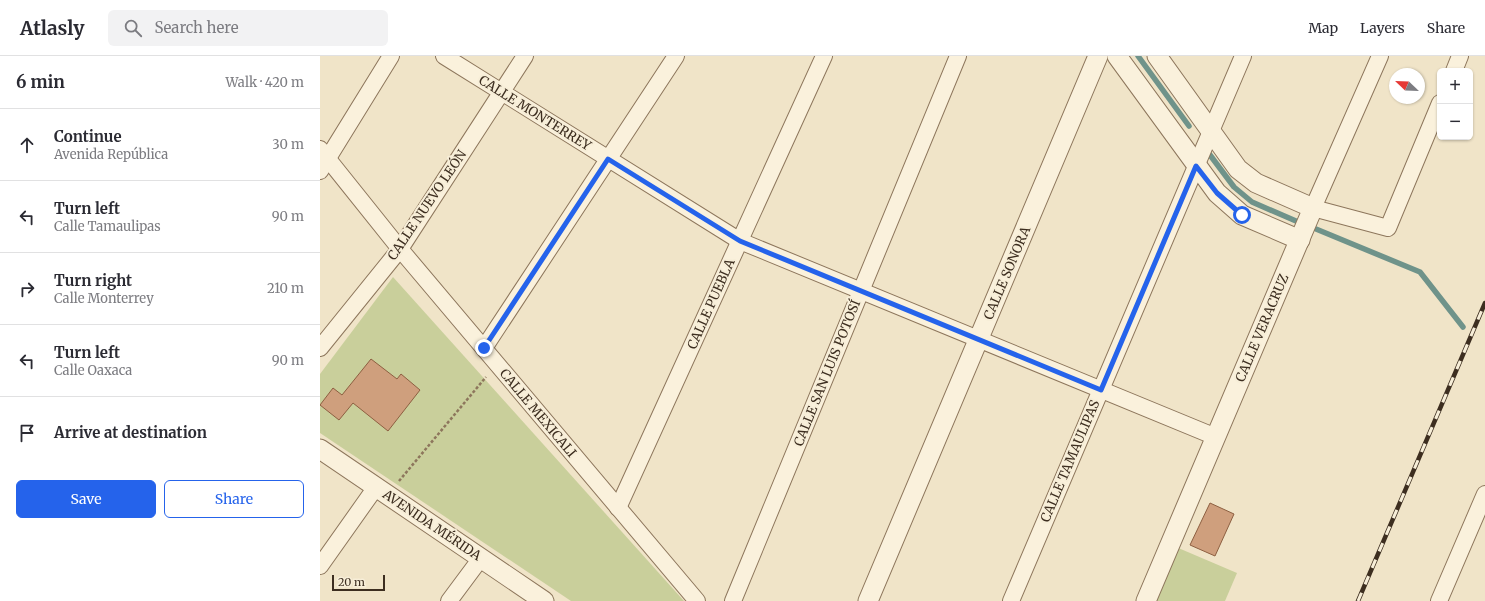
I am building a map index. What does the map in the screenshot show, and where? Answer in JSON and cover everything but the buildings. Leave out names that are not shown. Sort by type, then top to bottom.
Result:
[{"type":"street","points":[[323,159],[391,56]]},
{"type":"street","name":"CALLE MONTERREY","points":[[444,56],[740,241],[1216,437]]},
{"type":"street","name":"CALLE NUEVO LEÓN","points":[[320,348],[400,249],[525,56]]},
{"type":"street","points":[[484,348],[676,56]]},
{"type":"street","name":"CALLE PUEBLA","points":[[618,508],[824,56]]},
{"type":"street","name":"CALLE SAN LUIS POTOSÍ","points":[[733,601],[958,56]]},
{"type":"street","name":"CALLE SONORA","points":[[868,601],[1098,56]]},
{"type":"street","points":[[1117,56],[1217,193],[1242,215],[1300,240]]},
{"type":"street","points":[[1157,56],[1238,169],[1256,183],[1313,208],[1388,228],[1440,104]]},
{"type":"street","name":"CALLE TAMAULIPAS","points":[[1011,601],[1243,56]]},
{"type":"street","name":"CALLE VERACRUZ","points":[[1146,601],[1313,208],[1380,56]]},
{"type":"street","points":[[1455,68],[1460,56]]},
{"type":"street","name":"CALLE MEXICALI","points":[[323,159],[697,601]]},
{"type":"street","name":"AVENIDA MÉRIDA","points":[[320,449],[544,601]]},
{"type":"street","points":[[320,566],[382,491]]},
{"type":"street","points":[[1439,601],[1485,494]]},
{"type":"street","points":[[449,601],[481,558]]},
{"type":"path","points":[[382,491],[497,364]]},
{"type":"green space","points":[[393,277],[684,601],[571,601],[320,433],[320,374]]},
{"type":"green space","points":[[1176,547],[1237,573],[1225,601],[1152,601]]},
{"type":"waterway","points":[[1138,56],[1189,126]]},
{"type":"waterway","points":[[1207,151],[1234,187],[1252,202],[1296,221]]},
{"type":"waterway","points":[[1316,229],[1420,272],[1463,327]]},
{"type":"railway","points":[[1358,601],[1485,303]]},
{"type":"route","points":[[484,348],[608,159],[740,241],[1101,390],[1196,166],[1217,193],[1242,215]]}]
